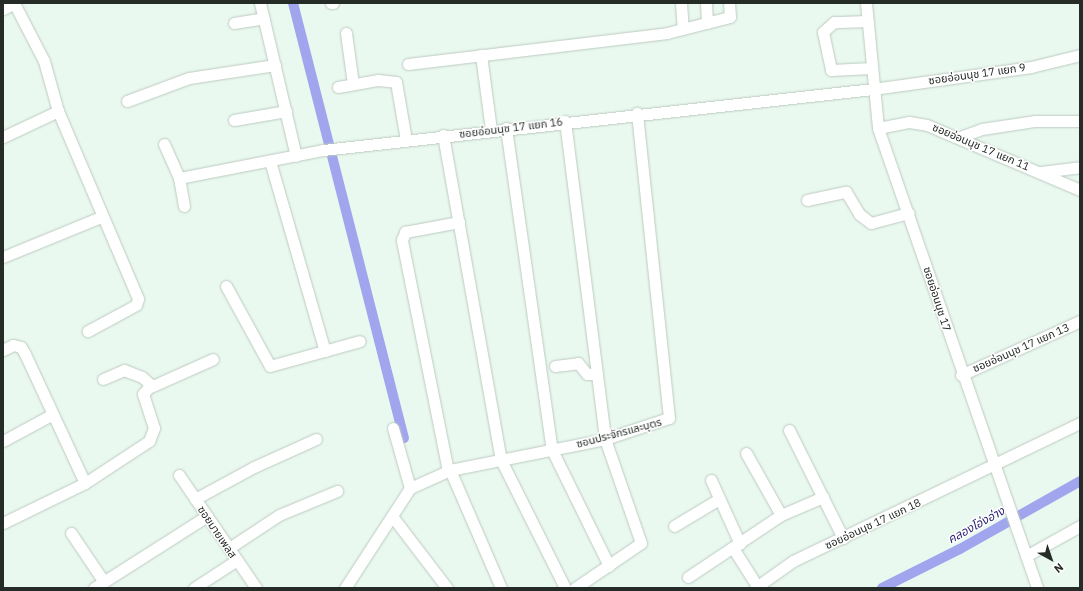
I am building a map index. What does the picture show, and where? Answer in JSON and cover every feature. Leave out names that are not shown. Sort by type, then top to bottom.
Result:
[{"type":"street","points":[[3,9],[14,3],[44,61],[58,112],[138,302],[88,331]]},
{"type":"street","points":[[260,3],[296,156]]},
{"type":"street","points":[[681,3],[683,28]]},
{"type":"street","points":[[706,3],[707,23]]},
{"type":"street","points":[[408,64],[667,33],[730,17],[729,3]]},
{"type":"street","name":"ซอยอ่อนนุช 17","points":[[866,3],[878,128],[909,213],[961,375],[996,466],[1026,556],[1034,587]]},
{"type":"street","points":[[234,23],[264,18]]},
{"type":"street","points":[[867,21],[834,22],[823,32],[831,70],[872,68]]},
{"type":"street","points":[[346,33],[353,84]]},
{"type":"street","points":[[481,55],[492,130]]},
{"type":"street","name":"ซอยอ่อนนุช 17 แยก 9","points":[[874,89],[1031,67],[1080,55]]},
{"type":"street","points":[[127,101],[189,78],[275,65]]},
{"type":"street","points":[[338,87],[378,80],[396,82],[406,140]]},
{"type":"street","name":"ซอยอ่อนนุช 17 แยก 16","points":[[179,178],[323,150],[346,147],[637,113],[874,89]]},
{"type":"street","points":[[234,120],[286,111]]},
{"type":"street","points":[[3,137],[58,112]]},
{"type":"street","name":"ซอนประจักรและบุตร","points":[[410,488],[449,471],[605,439],[667,421],[671,413],[637,113]]},
{"type":"street","points":[[565,121],[605,439],[640,540],[638,546],[575,588]]},
{"type":"street","points":[[960,137],[989,128],[1035,122],[1080,121]]},
{"type":"street","name":"ซอยอ่อนนุช 17 แยก 11","points":[[878,128],[920,123],[960,137],[1080,190]]},
{"type":"street","points":[[506,128],[552,450],[609,566]]},
{"type":"street","points":[[443,136],[501,460],[565,588]]},
{"type":"street","points":[[164,144],[179,178],[184,206]]},
{"type":"street","points":[[270,161],[325,351]]},
{"type":"street","points":[[1041,172],[1080,167]]},
{"type":"street","points":[[807,200],[846,192],[859,214],[871,223],[909,213]]},
{"type":"street","points":[[3,257],[101,217]]},
{"type":"street","points":[[459,222],[405,232],[402,240],[449,471],[501,588]]},
{"type":"street","points":[[226,286],[270,366],[360,341]]},
{"type":"street","name":"ซอยอ่อนนุช 17 แยก 13","points":[[961,375],[1080,321]]},
{"type":"street","points":[[3,350],[13,345],[20,347],[84,483]]},
{"type":"street","points":[[3,523],[84,483],[126,457],[154,434],[143,400],[143,394],[152,386],[214,359]]},
{"type":"street","points":[[555,366],[578,363],[587,374],[596,374]]},
{"type":"street","points":[[103,379],[124,370],[134,372],[152,386]]},
{"type":"street","points":[[3,440],[51,415]]},
{"type":"street","name":"ซอยอ่อนนุช 17 แยก 18","points":[[756,587],[793,561],[996,466],[1080,423]]},
{"type":"street","points":[[347,587],[410,488],[393,428]]},
{"type":"street","points":[[790,430],[843,538]]},
{"type":"street","points":[[195,499],[254,467],[316,439]]},
{"type":"street","points":[[746,453],[781,515]]},
{"type":"street","name":"ซอยมายเพลส","points":[[179,475],[256,588]]},
{"type":"street","points":[[711,480],[737,546],[756,587]]},
{"type":"street","points":[[229,548],[279,515],[338,491]]},
{"type":"street","points":[[688,577],[737,546],[781,515],[823,497]]},
{"type":"street","points":[[674,526],[719,499]]},
{"type":"street","points":[[94,588],[207,516]]},
{"type":"street","points":[[392,516],[447,588]]},
{"type":"street","points":[[1026,556],[1080,526]]},
{"type":"street","points":[[72,533],[104,582]]},
{"type":"street","points":[[194,588],[237,560]]},
{"type":"waterway","points":[[293,3],[404,438]]},
{"type":"waterway","name":"คลองโอ่งอ่าง","points":[[882,588],[960,549],[1080,481]]}]
